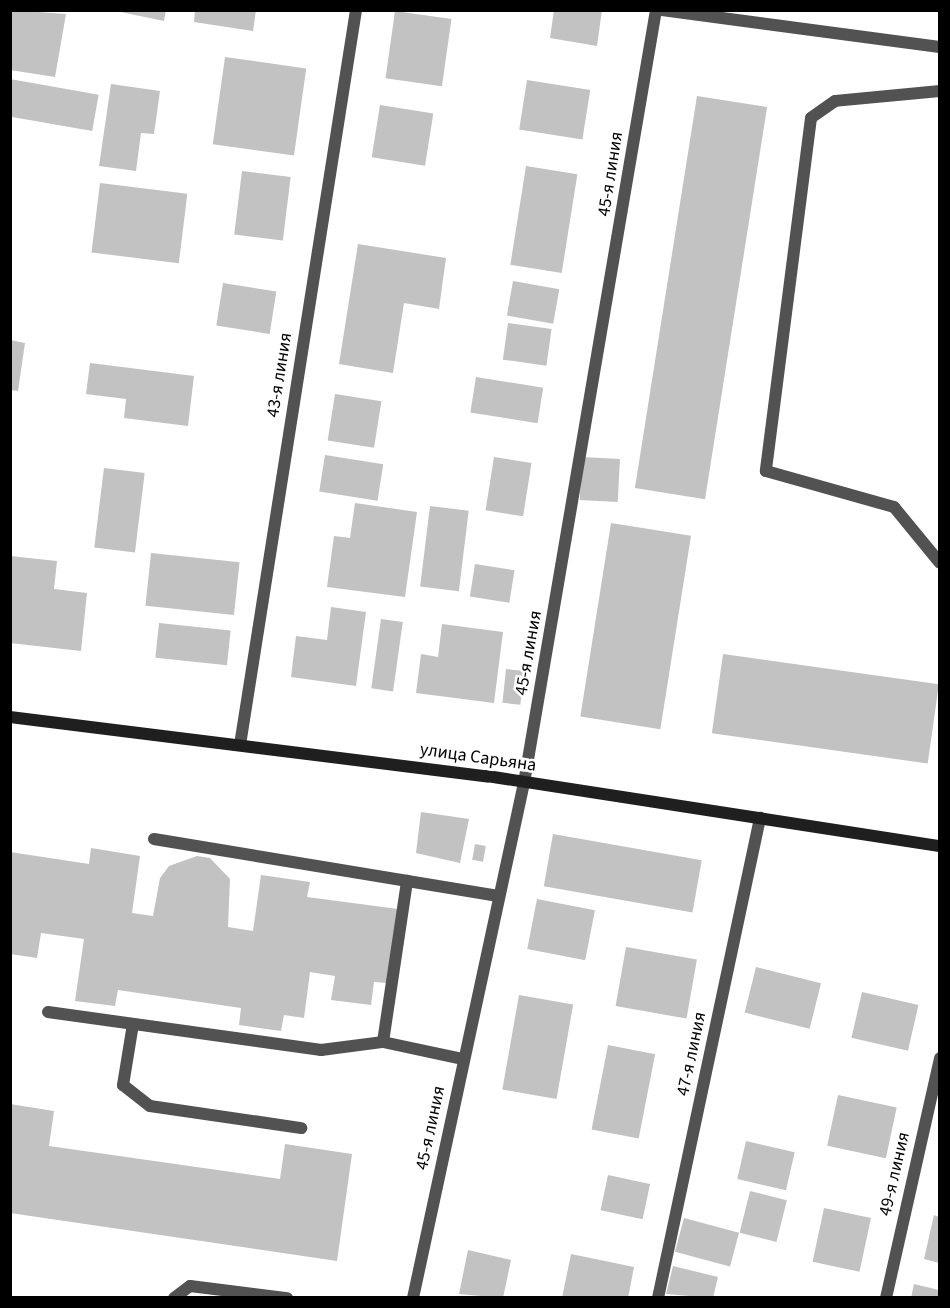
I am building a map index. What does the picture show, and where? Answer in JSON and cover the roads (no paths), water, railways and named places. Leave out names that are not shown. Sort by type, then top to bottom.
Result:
[{"type":"main road","name":"улица Сарьяна","points":[[10,717],[524,783],[939,846]]},
{"type":"street","name":"43-я линия","points":[[240,746],[356,10]]},
{"type":"street","name":"45-я линия","points":[[413,1298],[524,783],[656,10]]},
{"type":"street","points":[[662,10],[939,47]]},
{"type":"street","points":[[939,91],[835,101],[811,118],[766,471],[894,507],[939,563]]},
{"type":"street","name":"47-я линия","points":[[658,1298],[760,818]]},
{"type":"street","points":[[154,839],[498,896]]},
{"type":"street","points":[[383,1042],[407,881]]},
{"type":"street","points":[[48,1012],[321,1050],[383,1042],[464,1059]]},
{"type":"street","points":[[133,1024],[123,1085],[150,1106],[301,1128]]},
{"type":"street","name":"49-я линия","points":[[886,1298],[939,1058]]},
{"type":"street","points":[[174,1298],[190,1287],[287,1298]]}]
